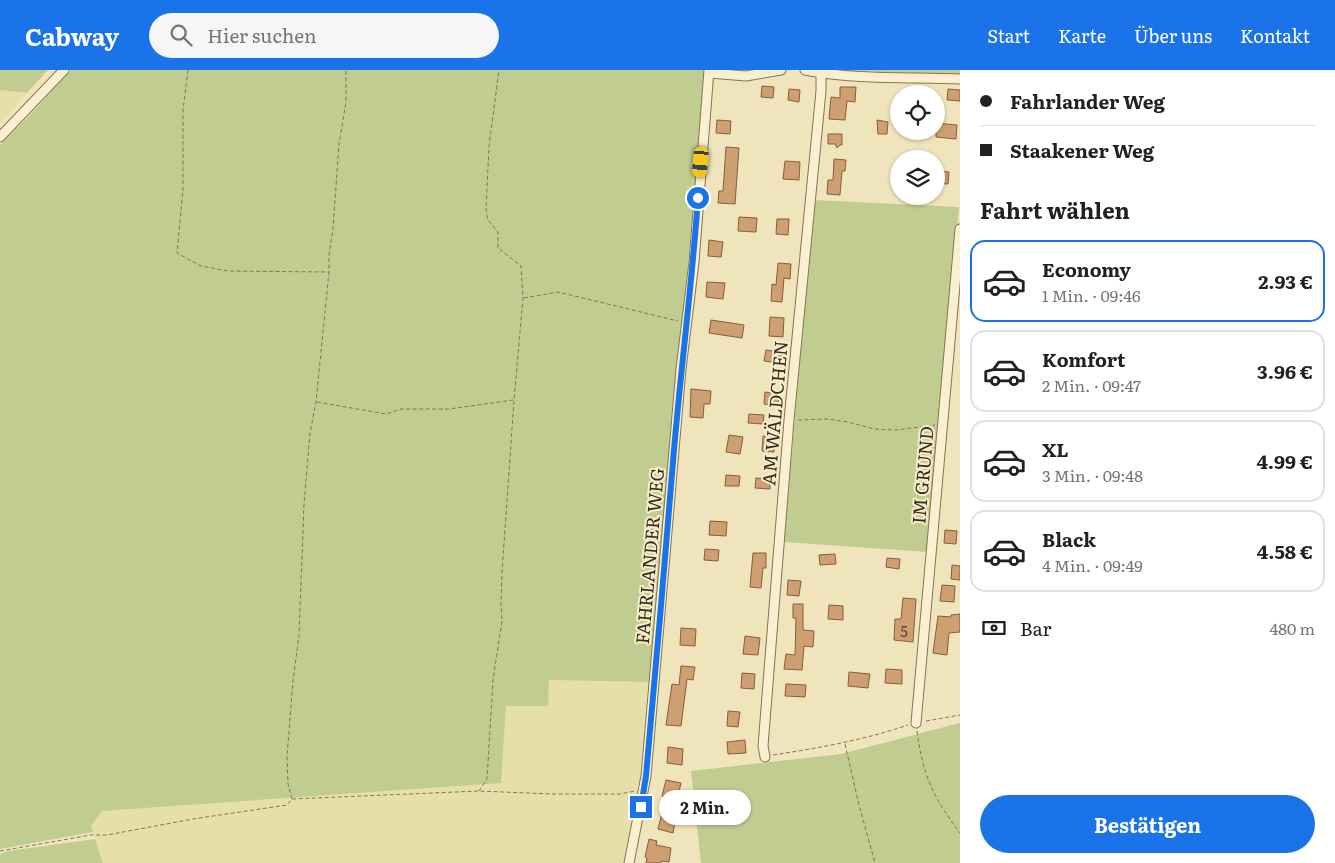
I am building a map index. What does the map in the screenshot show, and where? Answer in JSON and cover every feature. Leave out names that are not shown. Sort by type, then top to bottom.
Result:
[{"type":"street","points":[[0,137],[64,70]]},
{"type":"street","points":[[709,71],[746,76],[781,70]]},
{"type":"street","points":[[805,70],[884,78],[960,79]]},
{"type":"street","name":"FAHRLANDER WEG","points":[[629,863],[645,788],[672,464],[694,262],[709,71]]},
{"type":"street","name":"AM WÄLDCHEN","points":[[765,757],[763,746],[789,420],[822,73]]},
{"type":"street","name":"IM GRUND","points":[[916,723],[960,229]]},
{"type":"path","points":[[188,70],[183,110],[183,189],[177,253],[201,266],[228,271],[329,272]]},
{"type":"path","points":[[292,800],[288,784],[287,756],[293,680],[299,635],[306,469],[316,402],[329,272],[329,254],[334,229],[339,144],[346,102],[346,70]]},
{"type":"path","points":[[479,790],[487,779],[493,680],[502,621],[500,604],[523,298],[521,266],[498,248],[498,232],[488,220],[486,210],[489,146],[499,70]]},
{"type":"path","points":[[523,298],[558,292],[686,323]]},
{"type":"path","points":[[316,402],[386,414],[401,409],[449,409],[514,400]]},
{"type":"path","points":[[789,420],[827,419],[874,429],[896,430],[924,428],[942,423]]},
{"type":"path","points":[[765,757],[845,744],[916,723],[960,715]]},
{"type":"path","points":[[916,723],[920,753],[928,781],[942,809],[960,833]]},
{"type":"path","points":[[845,744],[875,863]]},
{"type":"path","points":[[0,851],[91,834],[107,835],[192,819],[287,805],[292,800],[479,790],[552,794],[620,794],[645,788]]},
{"type":"shaded area","points":[[0,90],[27,93],[0,124]]},
{"type":"shaded area","points":[[548,680],[649,682],[640,781],[645,788],[629,863],[103,863],[91,826],[101,811],[500,783],[506,706]]},
{"type":"green space","points":[[0,70],[48,70],[27,93],[0,90]]},
{"type":"green space","points":[[71,70],[706,70],[649,682],[549,680],[548,706],[506,706],[501,783],[102,811],[91,826],[93,832],[0,849],[0,145]]},
{"type":"green space","points":[[843,70],[960,70],[960,76]]},
{"type":"green space","points":[[814,200],[959,207],[928,552],[784,542]]},
{"type":"green space","points":[[960,723],[960,863],[701,863],[691,771],[841,754]]},
{"type":"green space","points":[[95,839],[103,863],[0,863],[0,854],[8,851]]},
{"type":"building","points":[[762,86],[774,87],[773,98],[761,97]]},
{"type":"building","points":[[840,87],[856,87],[855,102],[847,101],[845,120],[829,119],[831,97],[840,98]]},
{"type":"building","points":[[789,89],[800,90],[799,102],[788,100]]},
{"type":"building","points":[[948,89],[960,90],[960,101],[947,100]]},
{"type":"building","points":[[717,120],[731,121],[730,134],[716,133]]},
{"type":"building","points":[[877,120],[888,122],[887,134],[878,134]]},
{"type":"building","points":[[945,124],[957,125],[956,139],[945,138]]},
{"type":"building","points":[[828,134],[842,134],[842,145],[837,148],[835,144],[828,144]]},
{"type":"building","points":[[726,147],[739,148],[735,204],[718,203],[719,191],[723,191]]},
{"type":"building","points":[[834,159],[846,160],[845,171],[842,171],[840,195],[827,194],[828,180],[833,180]]},
{"type":"building","points":[[785,161],[800,162],[799,180],[783,179]]},
{"type":"building","points":[[945,172],[949,172],[948,184],[945,184]]},
{"type":"building","points":[[739,217],[757,218],[756,232],[738,231]]},
{"type":"building","points":[[777,219],[789,219],[788,235],[776,234]]},
{"type":"building","points":[[709,240],[723,242],[721,257],[708,256]]},
{"type":"building","points":[[778,263],[791,264],[790,279],[784,278],[782,302],[771,301],[772,284],[776,285]]},
{"type":"building","points":[[707,282],[725,283],[723,299],[706,297]]},
{"type":"building","points":[[770,317],[784,318],[783,337],[769,336]]},
{"type":"building","points":[[711,320],[744,325],[742,338],[709,333]]},
{"type":"building","points":[[766,350],[782,352],[781,363],[764,361]]},
{"type":"building","points":[[691,389],[711,391],[710,404],[704,404],[703,418],[690,417]]},
{"type":"building","points":[[765,392],[779,394],[778,406],[764,404]]},
{"type":"building","points":[[749,414],[764,415],[763,424],[748,423]]},
{"type":"building","points":[[729,435],[743,437],[740,454],[726,452]]},
{"type":"building","points":[[763,436],[775,437],[774,452],[762,451]]},
{"type":"building","points":[[726,475],[740,476],[739,486],[725,486]]},
{"type":"building","points":[[756,478],[770,479],[770,489],[755,488]]},
{"type":"building","points":[[710,521],[727,522],[726,536],[709,535]]},
{"type":"building","points":[[945,530],[957,531],[956,544],[944,543]]},
{"type":"building","points":[[705,549],[719,550],[718,561],[704,560]]},
{"type":"building","points":[[753,553],[766,553],[766,568],[763,568],[761,588],[750,587]]},
{"type":"building","points":[[835,554],[836,564],[820,565],[819,555]]},
{"type":"building","points":[[887,558],[900,559],[899,569],[886,567]]},
{"type":"building","points":[[952,565],[960,566],[960,580],[951,579]]},
{"type":"building","points":[[788,580],[801,581],[799,596],[787,595]]},
{"type":"building","points":[[942,585],[955,586],[954,602],[940,601]]},
{"type":"building","points":[[903,598],[916,599],[913,642],[894,640],[895,619],[901,619]]},
{"type":"building","points":[[793,604],[803,604],[803,630],[814,631],[813,647],[804,646],[802,670],[784,669],[786,654],[795,655],[796,618],[793,618]]},
{"type":"building","points":[[829,605],[843,606],[843,620],[828,619]]},
{"type":"building","points":[[960,614],[960,632],[949,633],[947,655],[933,653],[938,616],[951,617],[951,615]]},
{"type":"building","points":[[681,628],[696,629],[695,646],[680,645]]},
{"type":"building","points":[[745,636],[760,638],[758,655],[743,654]]},
{"type":"building","points":[[681,666],[695,667],[693,680],[687,679],[681,726],[666,725],[672,684],[679,685]]},
{"type":"building","points":[[886,669],[902,670],[902,684],[885,683]]},
{"type":"building","points":[[849,672],[870,674],[868,688],[848,686]]},
{"type":"building","points":[[742,673],[755,674],[754,689],[741,688]]},
{"type":"building","points":[[786,684],[806,685],[805,697],[785,696]]},
{"type":"building","points":[[728,711],[740,712],[738,727],[727,726]]},
{"type":"building","points":[[745,740],[746,753],[728,754],[727,742]]},
{"type":"building","points":[[668,747],[683,749],[682,765],[667,763]]},
{"type":"building","points":[[666,780],[681,783],[677,800],[662,796]]},
{"type":"building","points":[[662,813],[676,816],[673,833],[658,829]]},
{"type":"building","points":[[649,839],[657,841],[656,845],[671,848],[669,862],[646,863],[647,858],[645,857]]},
{"type":"route","points":[[641,807],[645,788],[655,682],[672,464],[694,262],[698,198]]}]
